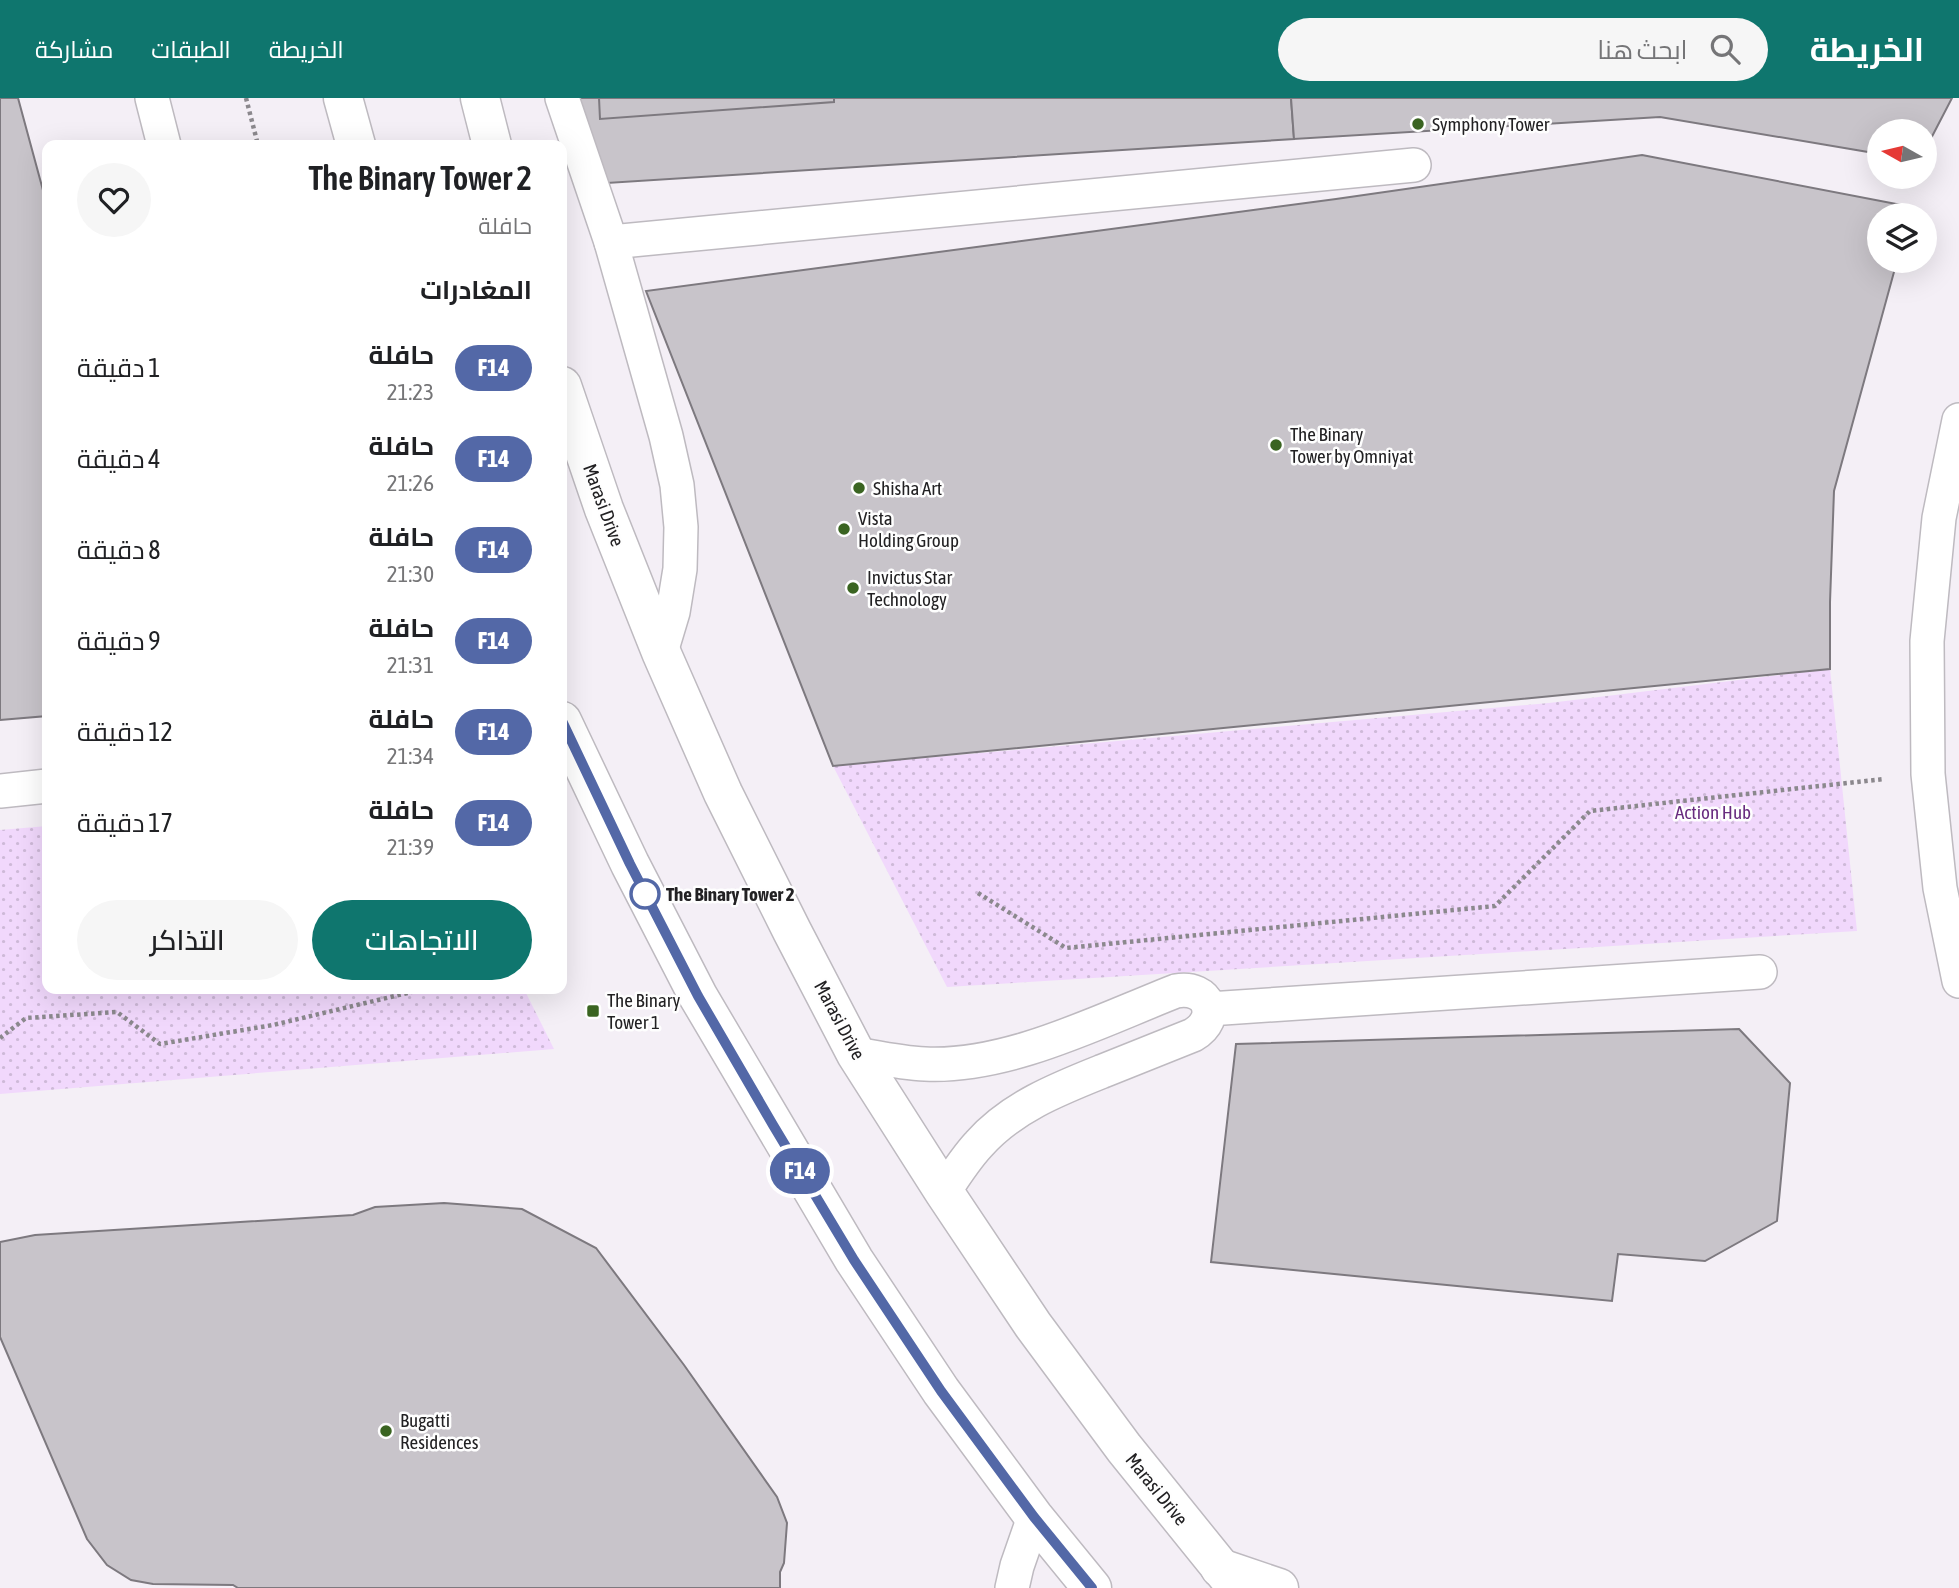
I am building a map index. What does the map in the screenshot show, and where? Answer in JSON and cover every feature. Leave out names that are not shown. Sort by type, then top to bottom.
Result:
[{"type":"main road","points":[[343,98],[355,140]]},
{"type":"main road","points":[[480,98],[491,140]]},
{"type":"main road","name":"Marasi Drive","points":[[567,401],[604,509],[661,652],[723,793],[856,1054],[1032,1325],[1124,1448],[1229,1578]]},
{"type":"main road","points":[[567,735],[698,996],[854,1260],[941,1391],[1034,1517],[1092,1588]]},
{"type":"main road","points":[[1229,1578],[1279,1588]]},
{"type":"lane","points":[[152,98],[163,140]]},
{"type":"lane","points":[[562,98],[611,242],[666,436],[677,485],[681,527],[680,569],[673,612],[661,652]]},
{"type":"lane","points":[[611,242],[1414,165]]},
{"type":"lane","points":[[1959,420],[1939,518],[1927,641],[1928,774],[1940,888],[1959,981]]},
{"type":"lane","points":[[0,791],[42,787]]},
{"type":"lane","points":[[1209,1009],[1760,972]]},
{"type":"lane","points":[[856,1054],[927,1064],[963,1063],[1033,1047],[1176,991],[1186,989],[1197,992],[1206,999],[1208,1020],[1202,1030],[1050,1093],[1001,1123],[979,1143],[944,1192]]},
{"type":"lane","points":[[1033,1047],[1050,1093]]},
{"type":"lane","points":[[1012,1588],[1034,1517]]},
{"type":"path","points":[[246,98],[257,140]]},
{"type":"path","points":[[978,892],[1066,948],[1495,906],[1590,811],[1928,774]]},
{"type":"path","points":[[0,1038],[26,1018],[117,1012],[160,1044],[273,1025],[403,994]]},
{"type":"green space","name":"Action Hub","points":[[1830,669],[1857,931],[947,987],[833,766],[1549,703]]},
{"type":"green space","points":[[42,826],[42,994],[526,994],[554,1049],[0,1094],[0,830]]},
{"type":"building","points":[[0,98],[18,98],[42,187],[42,716],[0,720]]},
{"type":"building","points":[[573,98],[1291,98],[1294,139],[607,183]]},
{"type":"building","points":[[599,98],[834,98],[834,102],[600,119]]},
{"type":"building","name":"Symphony Tower","points":[[1291,98],[1952,98],[1937,127],[1937,119],[1867,119],[1867,152],[1660,117],[1294,139]]},
{"type":"building","name":"The Binary Tower by Omniyat","points":[[1642,155],[1891,203],[1867,203],[1867,273],[1894,273],[1834,491],[1830,669],[833,766],[646,291],[1336,199]]},
{"type":"building","points":[[1739,1029],[1790,1083],[1777,1221],[1705,1261],[1618,1254],[1612,1301],[1211,1262],[1236,1044]]},
{"type":"building","name":"Bugatti Residences","points":[[444,1203],[522,1209],[596,1248],[684,1365],[777,1497],[787,1523],[780,1588],[238,1588],[233,1585],[153,1584],[131,1580],[107,1565],[87,1539],[0,1337],[0,1242],[35,1235],[353,1215],[375,1207]]},
{"type":"bus line","name":"F14","points":[[567,732],[630,864],[698,996],[854,1260],[941,1391],[1034,1517],[1092,1588]]},
{"type":"place","name":"Symphony Tower","points":[[1418,124]]},
{"type":"place","name":"The Binary Tower by Omniyat","points":[[1276,445]]},
{"type":"place","name":"Shisha Art","points":[[859,488]]},
{"type":"place","name":"Vista Holding Group","points":[[844,529]]},
{"type":"place","name":"Invictus Star Technology","points":[[853,588]]},
{"type":"place","name":"The Binary Tower 2","points":[[645,894]]},
{"type":"place","name":"The Binary Tower 1","points":[[593,1011]]},
{"type":"place","name":"Bugatti Residences","points":[[386,1431]]}]
